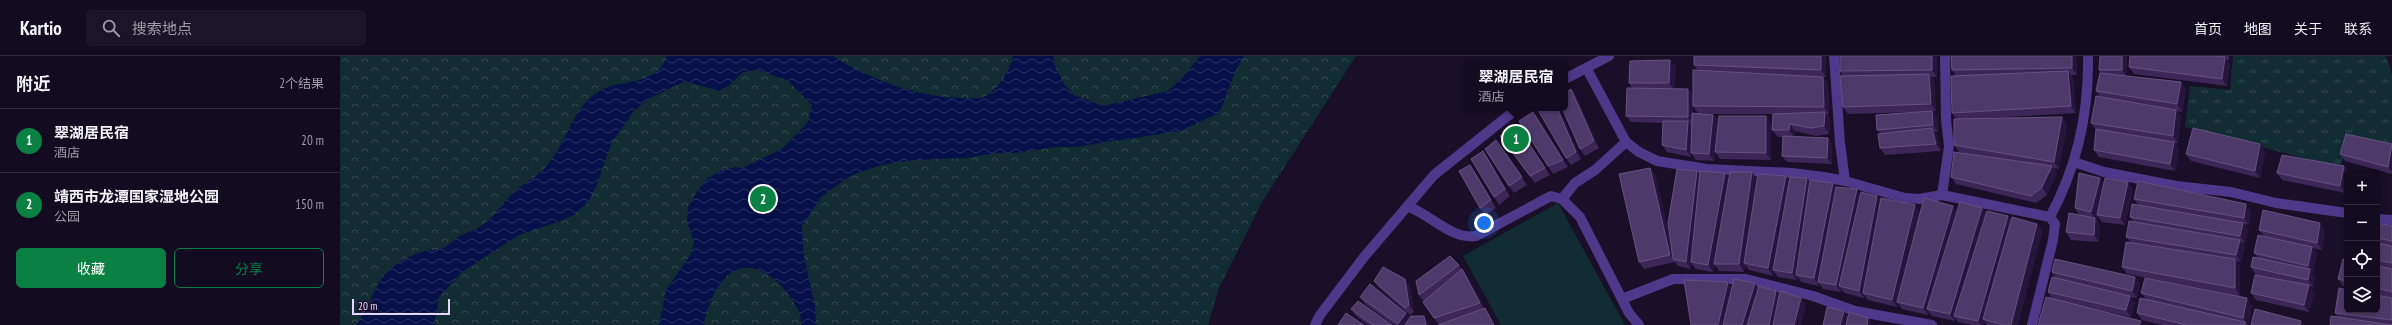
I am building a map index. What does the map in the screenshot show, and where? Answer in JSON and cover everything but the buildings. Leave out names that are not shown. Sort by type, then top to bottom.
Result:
[{"type":"street","points":[[1568,78],[1587,69],[1609,56]]},
{"type":"street","points":[[1834,56],[1840,143],[1845,181]]},
{"type":"street","points":[[1942,195],[1949,146],[1946,120],[1945,56]]},
{"type":"street","points":[[2050,217],[2068,182],[2085,116],[2088,56]]},
{"type":"street","points":[[1587,69],[1626,142],[1639,152],[1657,161],[1680,166],[1792,173],[1845,181],[1905,198],[1919,199],[1942,195],[2036,216],[2050,217]]},
{"type":"street","points":[[1315,325],[1320,315],[1364,257],[1409,207],[1434,175],[1514,111]]},
{"type":"street","points":[[1562,199],[1576,183],[1595,170],[1626,142]]},
{"type":"street","points":[[2074,162],[2104,172],[2182,187],[2231,192],[2276,203],[2344,213]]},
{"type":"street","points":[[1409,207],[1423,212],[1455,234],[1466,238],[1476,236],[1551,196],[1562,199],[1580,217],[1622,299],[1628,314],[1639,325]]},
{"type":"street","points":[[2032,325],[2053,240],[2055,224],[2050,217]]},
{"type":"street","points":[[2380,219],[2392,220]]},
{"type":"street","points":[[1622,299],[1673,279],[1746,279],[1813,296],[1855,311],[1932,325]]},
{"type":"green space","points":[[340,56],[1356,56],[1262,202],[1219,288],[1208,325],[340,325]]},
{"type":"green space","points":[[2233,56],[2386,56],[2392,74],[2392,146],[2347,137],[2341,168],[2185,127],[2190,86],[2230,90]]},
{"type":"green space","points":[[1558,203],[1625,325],[1501,325],[1463,256]]},
{"type":"water","points":[[667,56],[833,56],[862,72],[896,86],[932,95],[980,98],[989,94],[1003,80],[1013,56],[1053,56],[1055,66],[1064,84],[1074,95],[1103,106],[1168,91],[1182,78],[1200,56],[1244,56],[1236,70],[1219,113],[1180,131],[1075,147],[1056,147],[1014,153],[996,153],[967,158],[914,160],[881,165],[850,176],[821,197],[802,226],[804,257],[815,306],[816,325],[801,325],[800,313],[796,306],[786,291],[774,279],[759,270],[744,268],[736,270],[730,274],[718,286],[707,310],[704,325],[659,325],[666,290],[691,254],[694,242],[687,221],[688,207],[696,193],[707,179],[722,170],[735,167],[742,168],[782,149],[808,122],[812,105],[787,80],[757,70],[743,72],[731,84],[719,91],[685,81],[648,99],[634,111],[612,142],[596,187],[588,202],[574,215],[519,235],[462,272],[439,297],[434,325],[356,325],[365,312],[379,283],[388,271],[401,261],[411,256],[421,252],[443,248],[458,237],[485,223],[516,190],[543,170],[558,150],[581,108],[589,100],[598,92],[607,87],[637,80],[655,73],[662,66]]},
{"type":"place","name":"翠湖居民宿","points":[[1516,139]]},
{"type":"place","name":"靖西市龙潭国家湿地公园","points":[[763,199]]}]
